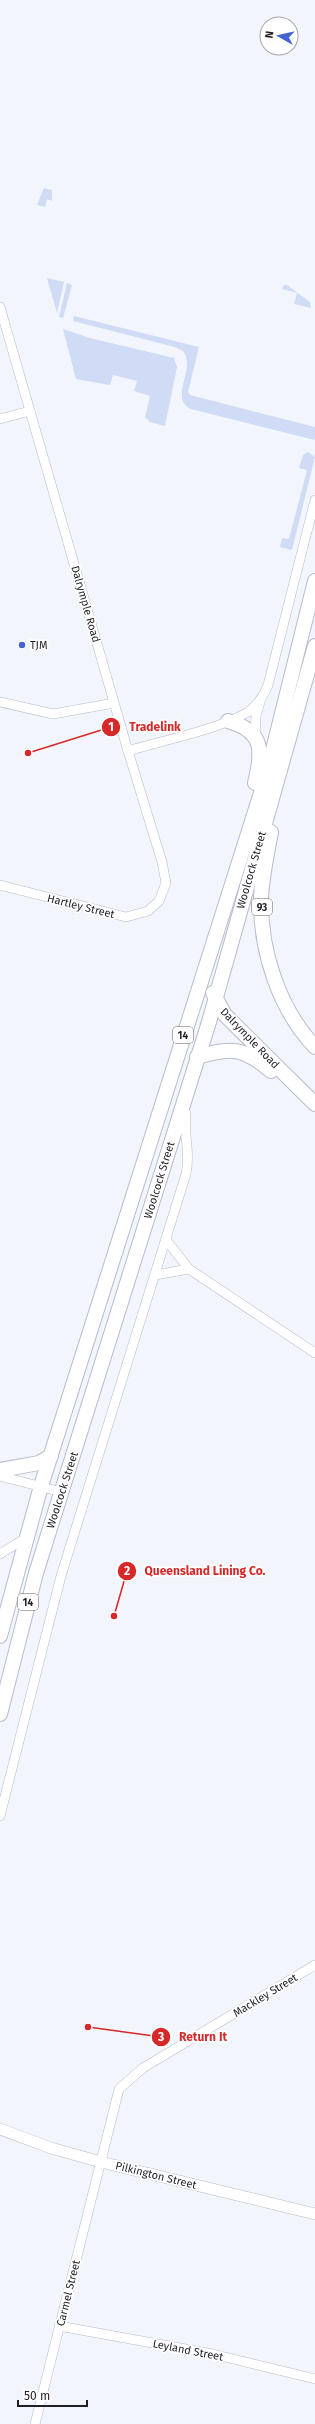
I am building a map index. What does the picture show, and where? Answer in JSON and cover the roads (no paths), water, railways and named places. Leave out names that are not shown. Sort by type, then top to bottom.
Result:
[{"type":"main road","name":"Woolcock Street","points":[[0,1636],[41,1486],[267,774],[315,581]]},
{"type":"main road","name":"Woolcock Street","points":[[0,1714],[36,1573],[191,1078],[315,646]]},
{"type":"main road","points":[[228,721],[248,728],[255,736],[259,760],[241,854]]},
{"type":"main road","name":"93","points":[[284,756],[263,873],[262,925],[270,963],[284,1000],[296,1023],[315,1048]]},
{"type":"main road","points":[[207,960],[214,968],[218,969],[224,962]]},
{"type":"main road","name":"Dalrymple Road","points":[[207,960],[207,971],[215,996],[225,1015],[315,1104]]},
{"type":"main road","points":[[197,1057],[225,1049],[252,1057],[315,1107]]},
{"type":"main road","points":[[0,1470],[39,1463],[51,1456]]},
{"type":"street","name":"Dalrymple Road","points":[[0,307],[128,751],[166,875],[166,883],[159,901]]},
{"type":"street","points":[[0,419],[30,411]]},
{"type":"street","points":[[255,736],[256,716],[268,685],[315,500]]},
{"type":"street","points":[[128,751],[228,721],[248,712],[262,698]]},
{"type":"street","points":[[0,702],[53,714],[114,703]]},
{"type":"street","name":"Hartley Street","points":[[0,885],[126,917],[148,911],[159,901]]},
{"type":"street","points":[[0,1816],[61,1576],[166,1240],[189,1158],[184,1127],[191,1078]]},
{"type":"street","points":[[166,1240],[189,1269],[315,1353]]},
{"type":"street","points":[[155,1275],[189,1269]]},
{"type":"street","points":[[0,1476],[62,1492]]},
{"type":"street","points":[[0,1554],[26,1538]]},
{"type":"street","name":"Mackley Street","points":[[101,2162],[119,2089],[130,2077],[315,1965]]},
{"type":"street","name":"Pilkington Street","points":[[0,2129],[51,2148],[101,2162],[315,2214]]},
{"type":"street","name":"Carmel Street","points":[[35,2424],[101,2162]]},
{"type":"street","name":"Leyland Street","points":[[60,2326],[212,2354],[315,2379]]},
{"type":"place","name":"TJM","points":[[22,645]]},
{"type":"place","name":"Tradelink","points":[[28,753]]},
{"type":"place","name":"Queensland Lining Co.","points":[[114,1616]]},
{"type":"place","name":"Return It","points":[[88,2027]]}]
